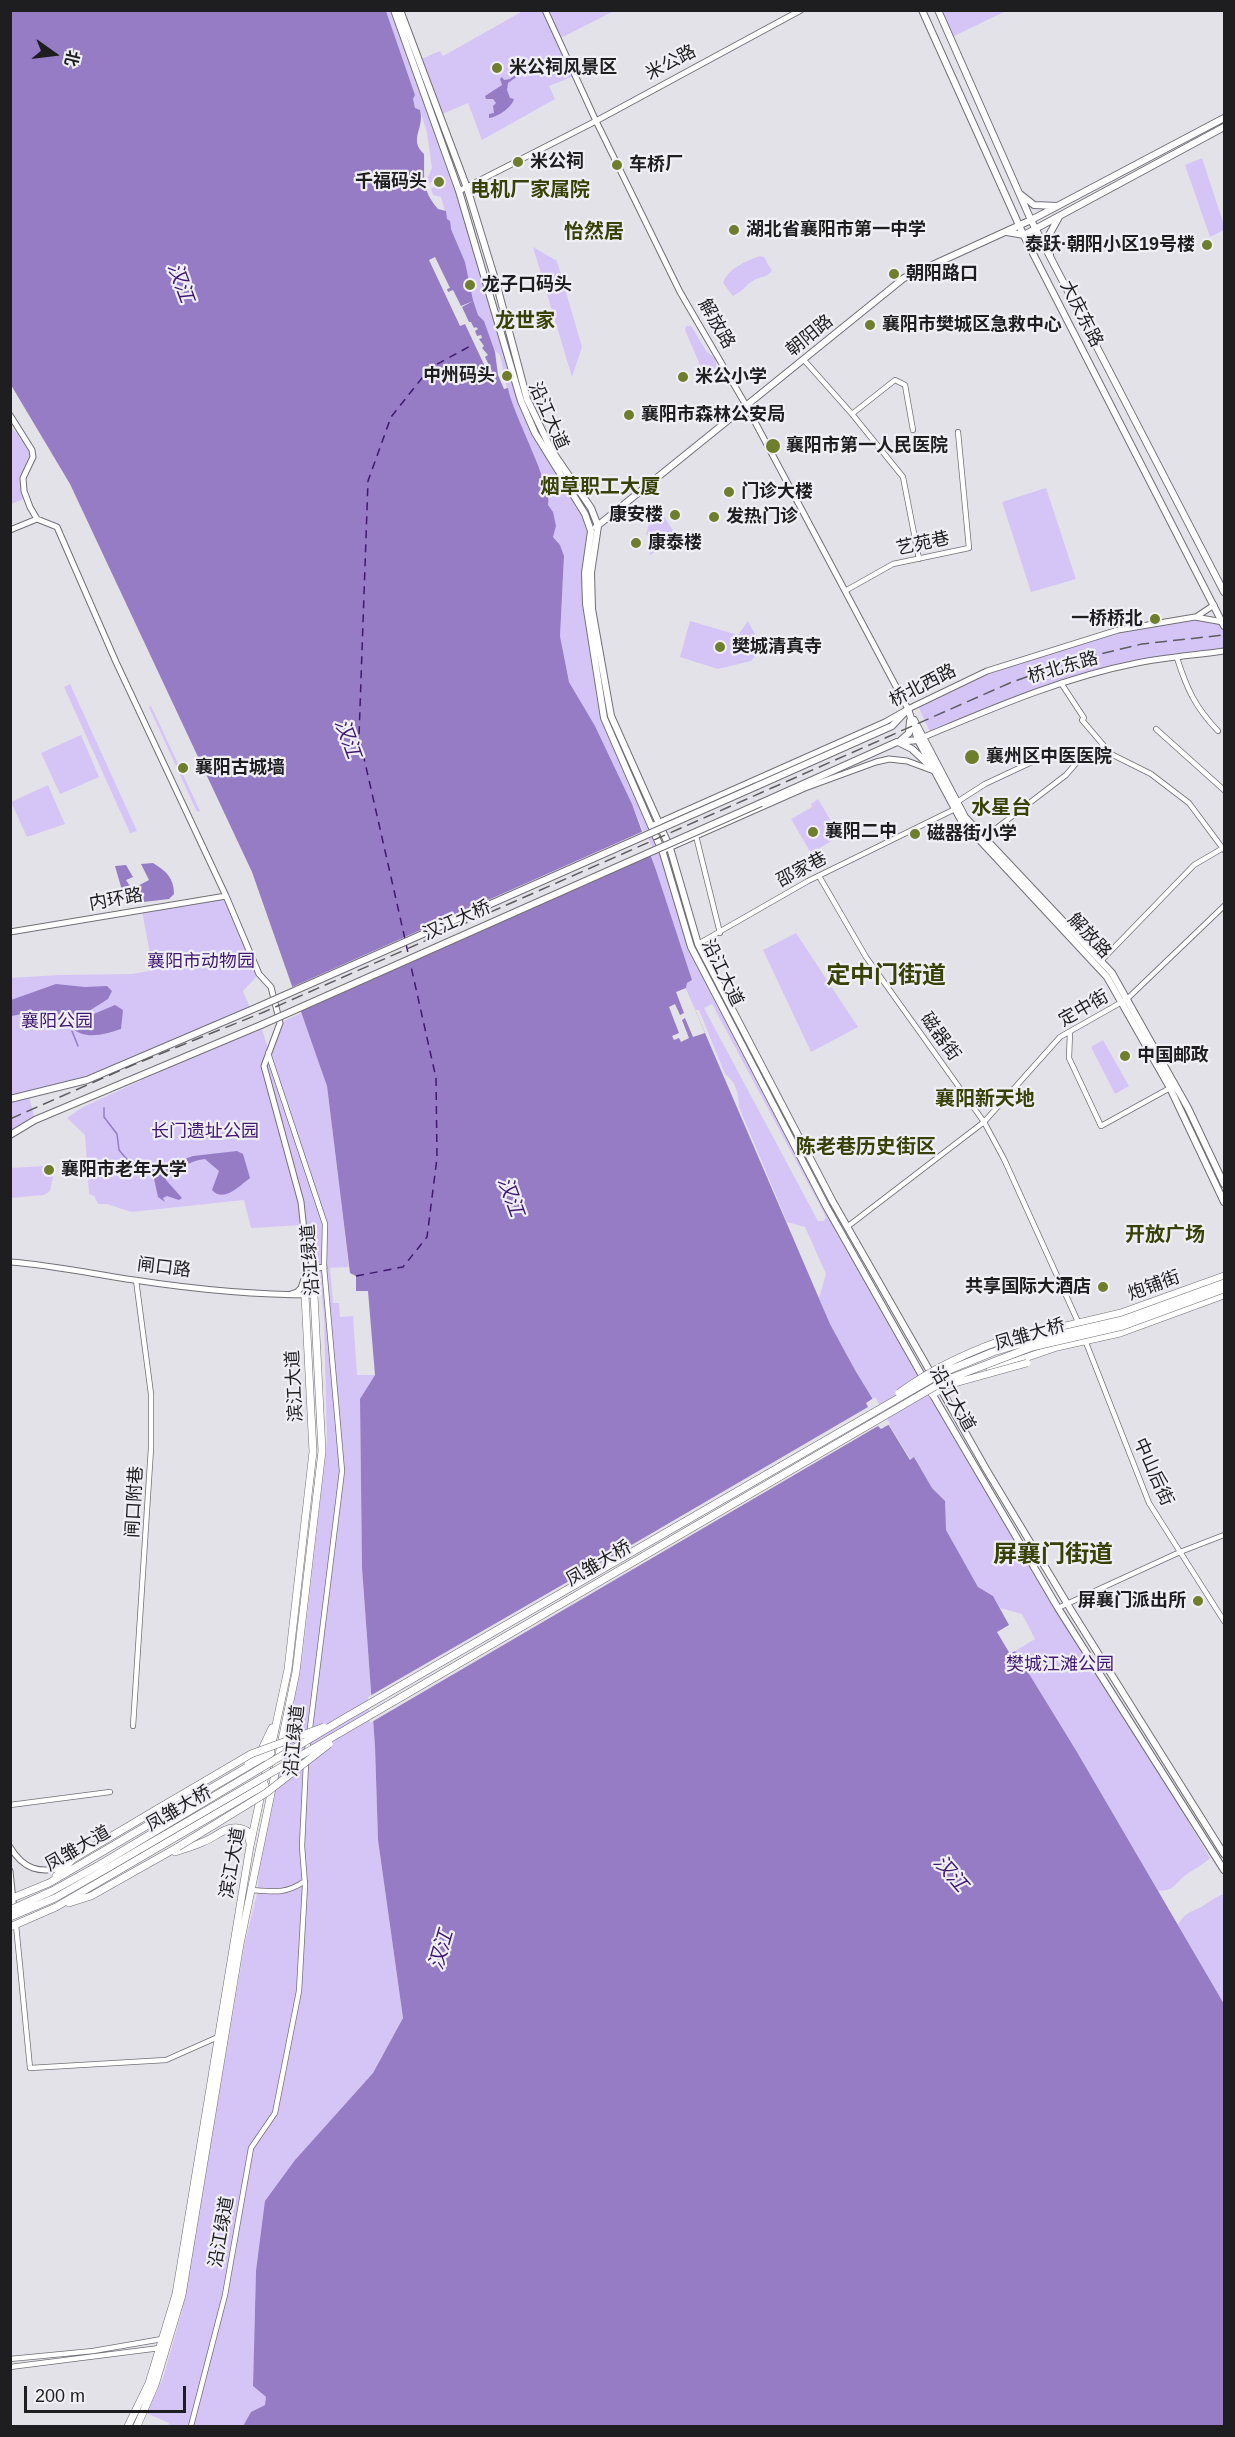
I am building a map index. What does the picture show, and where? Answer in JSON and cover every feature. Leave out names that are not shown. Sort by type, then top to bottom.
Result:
[{"type":"main road","name":"沿江大道","points":[[393,10],[459,191],[521,401],[535,433],[585,514],[591,531],[585,573],[586,604],[604,718],[662,851],[691,947],[826,1206],[921,1376],[1058,1608],[1224,1870]]},
{"type":"main road","name":"沿江大道","points":[[400,10],[467,188],[497,286],[527,399],[552,451],[591,508],[598,526],[591,573],[592,609],[607,695],[615,726],[670,848],[698,944],[847,1227],[986,1469],[1224,1854]]},
{"type":"main road","name":"大庆东路","points":[[922,10],[1024,235],[1224,623]]},
{"type":"main road","name":"大庆东路","points":[[938,10],[1035,229],[1224,592]]},
{"type":"main road","name":"朝阳路","points":[[591,531],[904,278],[1031,220],[1224,118]]},
{"type":"main road","points":[[1006,232],[1024,235],[1224,127]]},
{"type":"main road","points":[[1019,194],[1034,205],[1057,206]]},
{"type":"main road","points":[[1051,259],[1049,235],[1060,216]]},
{"type":"main road","points":[[897,742],[906,737],[910,728],[908,709]]},
{"type":"main road","name":"汉江大桥","points":[[10,1099],[87,1080],[258,1007],[892,726],[908,709]]},
{"type":"main road","name":"解放路","points":[[908,709],[934,771],[965,818],[1112,973],[1224,1202]]},
{"type":"main road","name":"汉江大桥","points":[[10,1135],[35,1120],[261,1025],[897,742],[921,739]]},
{"type":"main road","name":"解放路","points":[[921,739],[961,820],[1107,977],[1125,1001],[1188,1108],[1224,1184]]},
{"type":"main road","points":[[897,742],[912,749],[934,771]]},
{"type":"main road","name":"炮铺街","points":[[921,1376],[967,1354],[1050,1329],[1122,1313],[1224,1276]]},
{"type":"main road","name":"凤雏大桥","points":[[10,1917],[75,1886],[349,1728],[880,1413],[942,1373],[993,1352],[1122,1320],[1224,1283]]},
{"type":"main road","name":"凤雏大桥","points":[[10,1910],[52,1891],[344,1719],[880,1413],[946,1380],[995,1359],[1032,1347],[1124,1326],[1224,1289]]},
{"type":"main road","name":"滨江大道","points":[[128,2427],[149,2383],[176,2294],[250,1846],[288,1669],[313,1452],[305,1295]]},
{"type":"main road","name":"滨江大道","points":[[137,2427],[155,2385],[182,2295],[202,2164],[251,1890],[296,1672],[322,1451],[314,1295]]},
{"type":"main road","name":"炮铺街","points":[[932,1394],[1057,1347],[1120,1333],[1224,1295]]},
{"type":"main road","points":[[880,1413],[908,1386],[985,1345],[1020,1334],[1050,1329]]},
{"type":"main road","points":[[880,1413],[917,1401],[948,1383],[1027,1363],[1057,1347]]},
{"type":"main road","points":[[234,1775],[262,1749],[280,1709]]},
{"type":"main road","points":[[49,1883],[73,1859],[251,1754],[344,1719]]},
{"type":"main road","points":[[13,1926],[56,1907],[91,1896],[178,1847],[266,1793],[349,1728]]},
{"type":"main road","name":"凤雏大道","points":[[12,1899],[49,1883],[281,1747]]},
{"type":"main road","points":[[56,1907],[274,1780]]},
{"type":"main road","points":[[164,1855],[205,1842],[227,1828],[239,1827],[247,1831],[250,1846]]},
{"type":"street","name":"解放路","points":[[544,10],[680,292],[747,407],[908,709]]},
{"type":"street","name":"米公路","points":[[459,191],[596,121],[801,10]]},
{"type":"street","points":[[804,360],[903,477],[919,559]]},
{"type":"street","points":[[852,414],[895,380],[905,385],[912,430]]},
{"type":"street","points":[[10,415],[32,450],[33,457],[23,483],[30,507],[37,519],[57,526],[116,662],[226,896],[259,974],[271,987],[280,1023],[264,1066],[301,1202],[305,1240],[305,1276],[302,1288],[288,1295]]},
{"type":"street","name":"艺苑巷","points":[[845,591],[893,564],[969,548],[958,432]]},
{"type":"street","points":[[10,530],[37,519]]},
{"type":"street","points":[[1195,617],[1214,605]]},
{"type":"street","name":"桥北西路","points":[[651,826],[885,722],[987,671],[1118,630],[1195,617],[1224,623]]},
{"type":"street","name":"桥北东路","points":[[921,739],[1007,701],[1061,683],[1138,662],[1224,651]]},
{"type":"street","points":[[1177,658],[1188,693],[1202,714],[1218,731]]},
{"type":"street","points":[[1061,683],[1084,718],[1082,720],[1106,749],[1111,754],[1151,774],[1189,803],[1224,849],[1194,865],[1101,961]]},
{"type":"street","points":[[1156,729],[1224,790]]},
{"type":"street","name":"邵家巷","points":[[698,944],[819,876],[956,806],[985,784],[1049,754],[1083,751],[1092,761],[1106,749]]},
{"type":"street","points":[[985,837],[1066,776],[1085,753]]},
{"type":"street","points":[[662,851],[804,788],[876,762],[889,759],[907,761],[934,771]]},
{"type":"street","points":[[696,836],[720,933]]},
{"type":"street","name":"磁器街","points":[[819,876],[866,957],[984,1122],[1004,1159],[1079,1322]]},
{"type":"street","name":"内环路","points":[[10,932],[226,896]]},
{"type":"street","name":"定中街","points":[[847,1227],[984,1122],[1060,1037],[1125,1001],[1224,906]]},
{"type":"street","points":[[1070,1032],[1069,1058],[1101,1126],[1170,1088]]},
{"type":"street","name":"沿江绿道","points":[[191,2427],[225,2295],[251,2148],[275,2113],[299,1991],[305,1881],[302,1846],[305,1770],[342,1471],[324,1267],[325,1224],[268,1053]]},
{"type":"street","points":[[305,1240],[311,1253],[314,1295]]},
{"type":"street","name":"闸口路","points":[[10,1262],[43,1264],[136,1280],[232,1292],[314,1295]]},
{"type":"street","points":[[312,1269],[324,1267]]},
{"type":"street","name":"闸口附巷","points":[[133,1726],[151,1448],[151,1394],[136,1280]]},
{"type":"street","name":"中山后街","points":[[1079,1322],[1149,1503],[1224,1622]]},
{"type":"street","points":[[1058,1608],[1180,1552],[1224,1535]]},
{"type":"street","points":[[10,1805],[110,1792]]},
{"type":"street","points":[[10,1847],[23,1863],[35,1870],[45,1872],[64,1868]]},
{"type":"street","points":[[10,1871],[13,1926],[30,2068],[166,2060],[218,2037]]},
{"type":"street","points":[[251,1890],[276,1892],[293,1890],[305,1881]]},
{"type":"street","points":[[10,2359],[93,2350],[162,2339]]},
{"type":"street","points":[[10,2367],[160,2348]]},
{"type":"green space","name":"樊城江滩公园","points":[[386,11],[394,11],[454,175],[521,401],[535,433],[585,514],[591,531],[585,573],[604,718],[663,853],[691,947],[885,1310],[1210,1858],[1168,1889],[1158,1891],[1015,1651],[1035,1639],[1022,1614],[1000,1608],[993,1596],[978,1587],[945,1529],[944,1501],[932,1488],[915,1458],[911,1460],[855,1370],[830,1324],[819,1298],[826,1274],[805,1227],[787,1222],[739,1107],[736,1089],[725,1074],[699,1010],[696,1010],[686,988],[687,983],[692,980],[644,833],[595,726],[569,682],[560,636],[564,556],[560,545],[553,537],[556,526],[548,505],[545,480],[510,403],[500,355],[493,349],[484,321],[478,315],[465,262],[447,219],[441,197],[433,195],[431,189],[437,185],[436,180],[429,183],[427,179],[432,168],[427,133],[420,110],[415,108],[413,99],[415,95]],"holes":[[[712,1004],[826,1217],[824,1221],[818,1221],[704,1008]]]},
{"type":"green space","name":"米公祠风景区","points":[[523,11],[545,11],[574,76],[549,86],[555,99],[482,140],[468,103],[440,115],[419,60],[440,51],[443,56]]},
{"type":"green space","points":[[549,11],[611,11],[561,38]]},
{"type":"green space","points":[[938,11],[1006,11],[950,38]]},
{"type":"green space","points":[[1202,158],[1224,225],[1224,230],[1210,237],[1185,165]]},
{"type":"green space","points":[[533,247],[557,261],[582,347],[572,377]]},
{"type":"green space","points":[[760,256],[764,257],[772,271],[754,280],[733,296],[723,283],[725,278],[738,266]]},
{"type":"green space","points":[[686,326],[691,326],[707,352],[715,358],[717,368],[713,377],[707,378],[703,372],[685,330]]},
{"type":"green space","points":[[10,426],[32,450],[33,457],[23,479],[26,498],[11,504]]},
{"type":"green space","points":[[1046,488],[1076,579],[1031,592],[1002,502]]},
{"type":"green space","points":[[663,515],[678,538],[650,555],[652,537],[646,535],[650,520]]},
{"type":"green space","points":[[1195,617],[1223,622],[1224,651],[1138,662],[1061,683],[931,734],[918,706],[985,672],[1118,630]]},
{"type":"green space","points":[[690,621],[738,635],[748,621],[757,638],[757,654],[751,661],[718,669],[680,657]]},
{"type":"green space","points":[[70,684],[137,831],[130,833],[64,687]]},
{"type":"green space","points":[[151,706],[200,811],[197,812],[149,707]]},
{"type":"green space","points":[[81,735],[99,777],[60,794],[41,753]]},
{"type":"green space","points":[[48,785],[65,824],[27,837],[11,802]]},
{"type":"green space","points":[[818,799],[840,836],[811,853],[791,819],[812,807],[811,804]]},
{"type":"green space","points":[[226,896],[259,974],[243,991],[251,1010],[87,1080],[29,1096],[35,1120],[11,1136],[11,978],[132,974],[153,970],[142,911]]},
{"type":"green space","points":[[796,933],[858,1027],[811,1052],[763,950]]},
{"type":"green space","name":"长门遗址公园","points":[[301,1013],[323,1068],[327,1086],[349,1267],[330,1268],[333,1303],[339,1303],[340,1317],[353,1316],[357,1375],[375,1375],[360,1400],[362,1568],[375,1746],[378,1840],[403,2018],[373,2073],[295,2160],[256,2271],[253,2386],[266,2397],[265,2405],[251,2412],[243,2426],[168,2426],[169,2423],[146,2413],[163,2378],[182,2311],[245,1942],[258,1890],[259,1858],[302,1659],[327,1441],[324,1317],[319,1269],[312,1269],[303,1225],[251,1228],[244,1200],[131,1212],[107,1204],[98,1204],[94,1196],[89,1194],[85,1135],[67,1118],[83,1107],[261,1025],[268,1049],[280,1023]]},
{"type":"green space","points":[[1103,1040],[1129,1086],[1115,1094],[1091,1047]]},
{"type":"green space","points":[[43,1166],[53,1177],[50,1191],[44,1195],[11,1198],[11,1168]]},
{"type":"green space","points":[[1224,1894],[1224,2004],[1178,1925],[1187,1914]]},
{"type":"water","name":"汉江","points":[[11,11],[386,11],[415,95],[413,99],[415,108],[420,110],[417,143],[424,154],[424,176],[428,195],[438,209],[446,211],[447,219],[450,221],[451,229],[465,262],[478,315],[484,321],[495,352],[498,375],[504,389],[508,388],[545,483],[548,505],[553,512],[556,526],[553,537],[560,545],[564,556],[560,636],[569,682],[595,726],[632,804],[692,980],[687,983],[686,988],[830,1324],[910,1460],[914,1457],[932,1488],[945,1501],[946,1530],[978,1587],[993,1596],[1009,1625],[997,1632],[1010,1654],[1015,1651],[1077,1752],[1224,2004],[1224,2426],[243,2426],[251,2412],[265,2405],[266,2397],[253,2386],[256,2271],[265,2201],[295,2160],[373,2073],[403,2018],[378,1840],[375,1746],[362,1568],[360,1399],[375,1375],[368,1291],[356,1291],[356,1276],[350,1273],[327,1086],[252,872],[70,484],[11,385]]},
{"type":"water","points":[[530,65],[508,83],[507,90],[510,98],[514,99],[511,105],[500,114],[489,118],[489,114],[494,113],[493,106],[496,103],[493,99],[486,99],[485,96],[502,85],[500,79],[502,77],[504,80],[510,79]]},
{"type":"water","points":[[153,863],[168,876],[173,884],[174,894],[169,899],[126,904],[115,866],[126,865],[133,877],[126,880],[132,889],[149,880],[141,864]]},
{"type":"water","points":[[56,984],[85,987],[107,986],[112,991],[108,999],[89,1011],[89,1016],[115,1005],[123,1010],[121,1029],[89,1035],[77,1031],[63,1017],[54,1013],[11,1016],[11,1000]]},
{"type":"water","points":[[237,1151],[243,1154],[250,1178],[236,1189],[221,1195],[212,1190],[219,1171],[202,1159],[172,1169],[168,1173],[166,1180],[182,1198],[179,1200],[167,1196],[163,1198],[165,1202],[158,1197],[153,1174],[143,1162],[163,1167],[193,1156]]},
{"type":"pier","name":"龙子口码头","points":[[435,257],[450,288],[447,289],[448,292],[453,290],[461,306],[473,301],[462,307],[469,322],[478,329],[475,331],[477,336],[481,335],[482,338],[479,339],[488,355],[485,357],[492,371],[488,373],[465,324],[460,326],[429,260]]},
{"type":"pier","points":[[646,830],[654,854],[298,1012],[290,988]]},
{"type":"pier","points":[[686,988],[705,1033],[693,1037],[685,1018],[682,1020],[689,1038],[681,1042],[679,1038],[674,1040],[672,1036],[679,1033],[669,1007],[675,1004],[680,1015],[684,1013],[676,992]]},
{"type":"pier","points":[[875,1397],[890,1424],[881,1429],[878,1426],[370,1723],[368,1697],[602,1562],[601,1559],[609,1554],[611,1557],[868,1407],[866,1403]]},
{"type":"waterway","points":[[70,1026],[78,1046]]},
{"type":"waterway","points":[[104,1108],[104,1117],[117,1134],[119,1150],[130,1163],[152,1165]]},
{"type":"waterway","points":[[157,1166],[163,1167]]},
{"type":"ferry route","points":[[405,939],[359,736],[368,481],[391,417],[430,368],[474,344]]},
{"type":"ferry route","points":[[406,944],[409,957]]},
{"type":"ferry route","points":[[356,1276],[403,1267],[427,1237],[437,1158],[436,1078],[410,962]]},
{"type":"railway","points":[[10,1119],[135,1064],[264,1012],[1012,682],[1075,660],[1142,644],[1224,635]]},
{"type":"place","name":"米公祠风景区","points":[[497,68]]},
{"type":"place","name":"米公祠","points":[[518,162]]},
{"type":"place","name":"车桥厂","points":[[617,165]]},
{"type":"place","name":"千福码头","points":[[439,182]]},
{"type":"place","name":"湖北省襄阳市第一中学","points":[[734,230]]},
{"type":"place","name":"泰跃·朝阳小区19号楼","points":[[1207,245]]},
{"type":"place","name":"朝阳路口","points":[[894,274]]},
{"type":"place","name":"龙子口码头","points":[[470,285]]},
{"type":"place","name":"襄阳市樊城区急救中心","points":[[870,325]]},
{"type":"place","name":"中州码头","points":[[507,376]]},
{"type":"place","name":"米公小学","points":[[683,377]]},
{"type":"place","name":"襄阳市森林公安局","points":[[629,415]]},
{"type":"place","name":"襄阳市第一人民医院","points":[[773,446]]},
{"type":"place","name":"门诊大楼","points":[[729,492]]},
{"type":"place","name":"康安楼","points":[[675,515]]},
{"type":"place","name":"发热门诊","points":[[714,517]]},
{"type":"place","name":"康泰楼","points":[[636,543]]},
{"type":"place","name":"一桥桥北","points":[[1155,619]]},
{"type":"place","name":"樊城清真寺","points":[[720,647]]},
{"type":"place","name":"襄州区中医医院","points":[[972,757]]},
{"type":"place","name":"襄阳古城墙","points":[[183,768]]},
{"type":"place","name":"襄阳二中","points":[[813,832]]},
{"type":"place","name":"磁器街小学","points":[[915,834]]},
{"type":"place","name":"中国邮政","points":[[1125,1056]]},
{"type":"place","name":"襄阳市老年大学","points":[[49,1170]]},
{"type":"place","name":"共享国际大酒店","points":[[1103,1287]]},
{"type":"place","name":"屏襄门派出所","points":[[1198,1601]]},
{"type":"district","name":"电机厂家属院","points":[[530,190]]},
{"type":"district","name":"怡然居","points":[[594,232]]},
{"type":"district","name":"龙世家","points":[[525,321]]},
{"type":"district","name":"烟草职工大厦","points":[[600,487]]},
{"type":"district","name":"水星台","points":[[1001,808]]},
{"type":"district","name":"定中门街道","points":[[886,976]]},
{"type":"district","name":"襄阳新天地","points":[[985,1099]]},
{"type":"district","name":"陈老巷历史街区","points":[[866,1147]]},
{"type":"district","name":"开放广场","points":[[1165,1235]]},
{"type":"district","name":"屏襄门街道","points":[[1053,1555]]},
{"type":"park label","name":"襄阳市动物园","points":[[201,962]]},
{"type":"park label","name":"襄阳公园","points":[[57,1022]]}]
